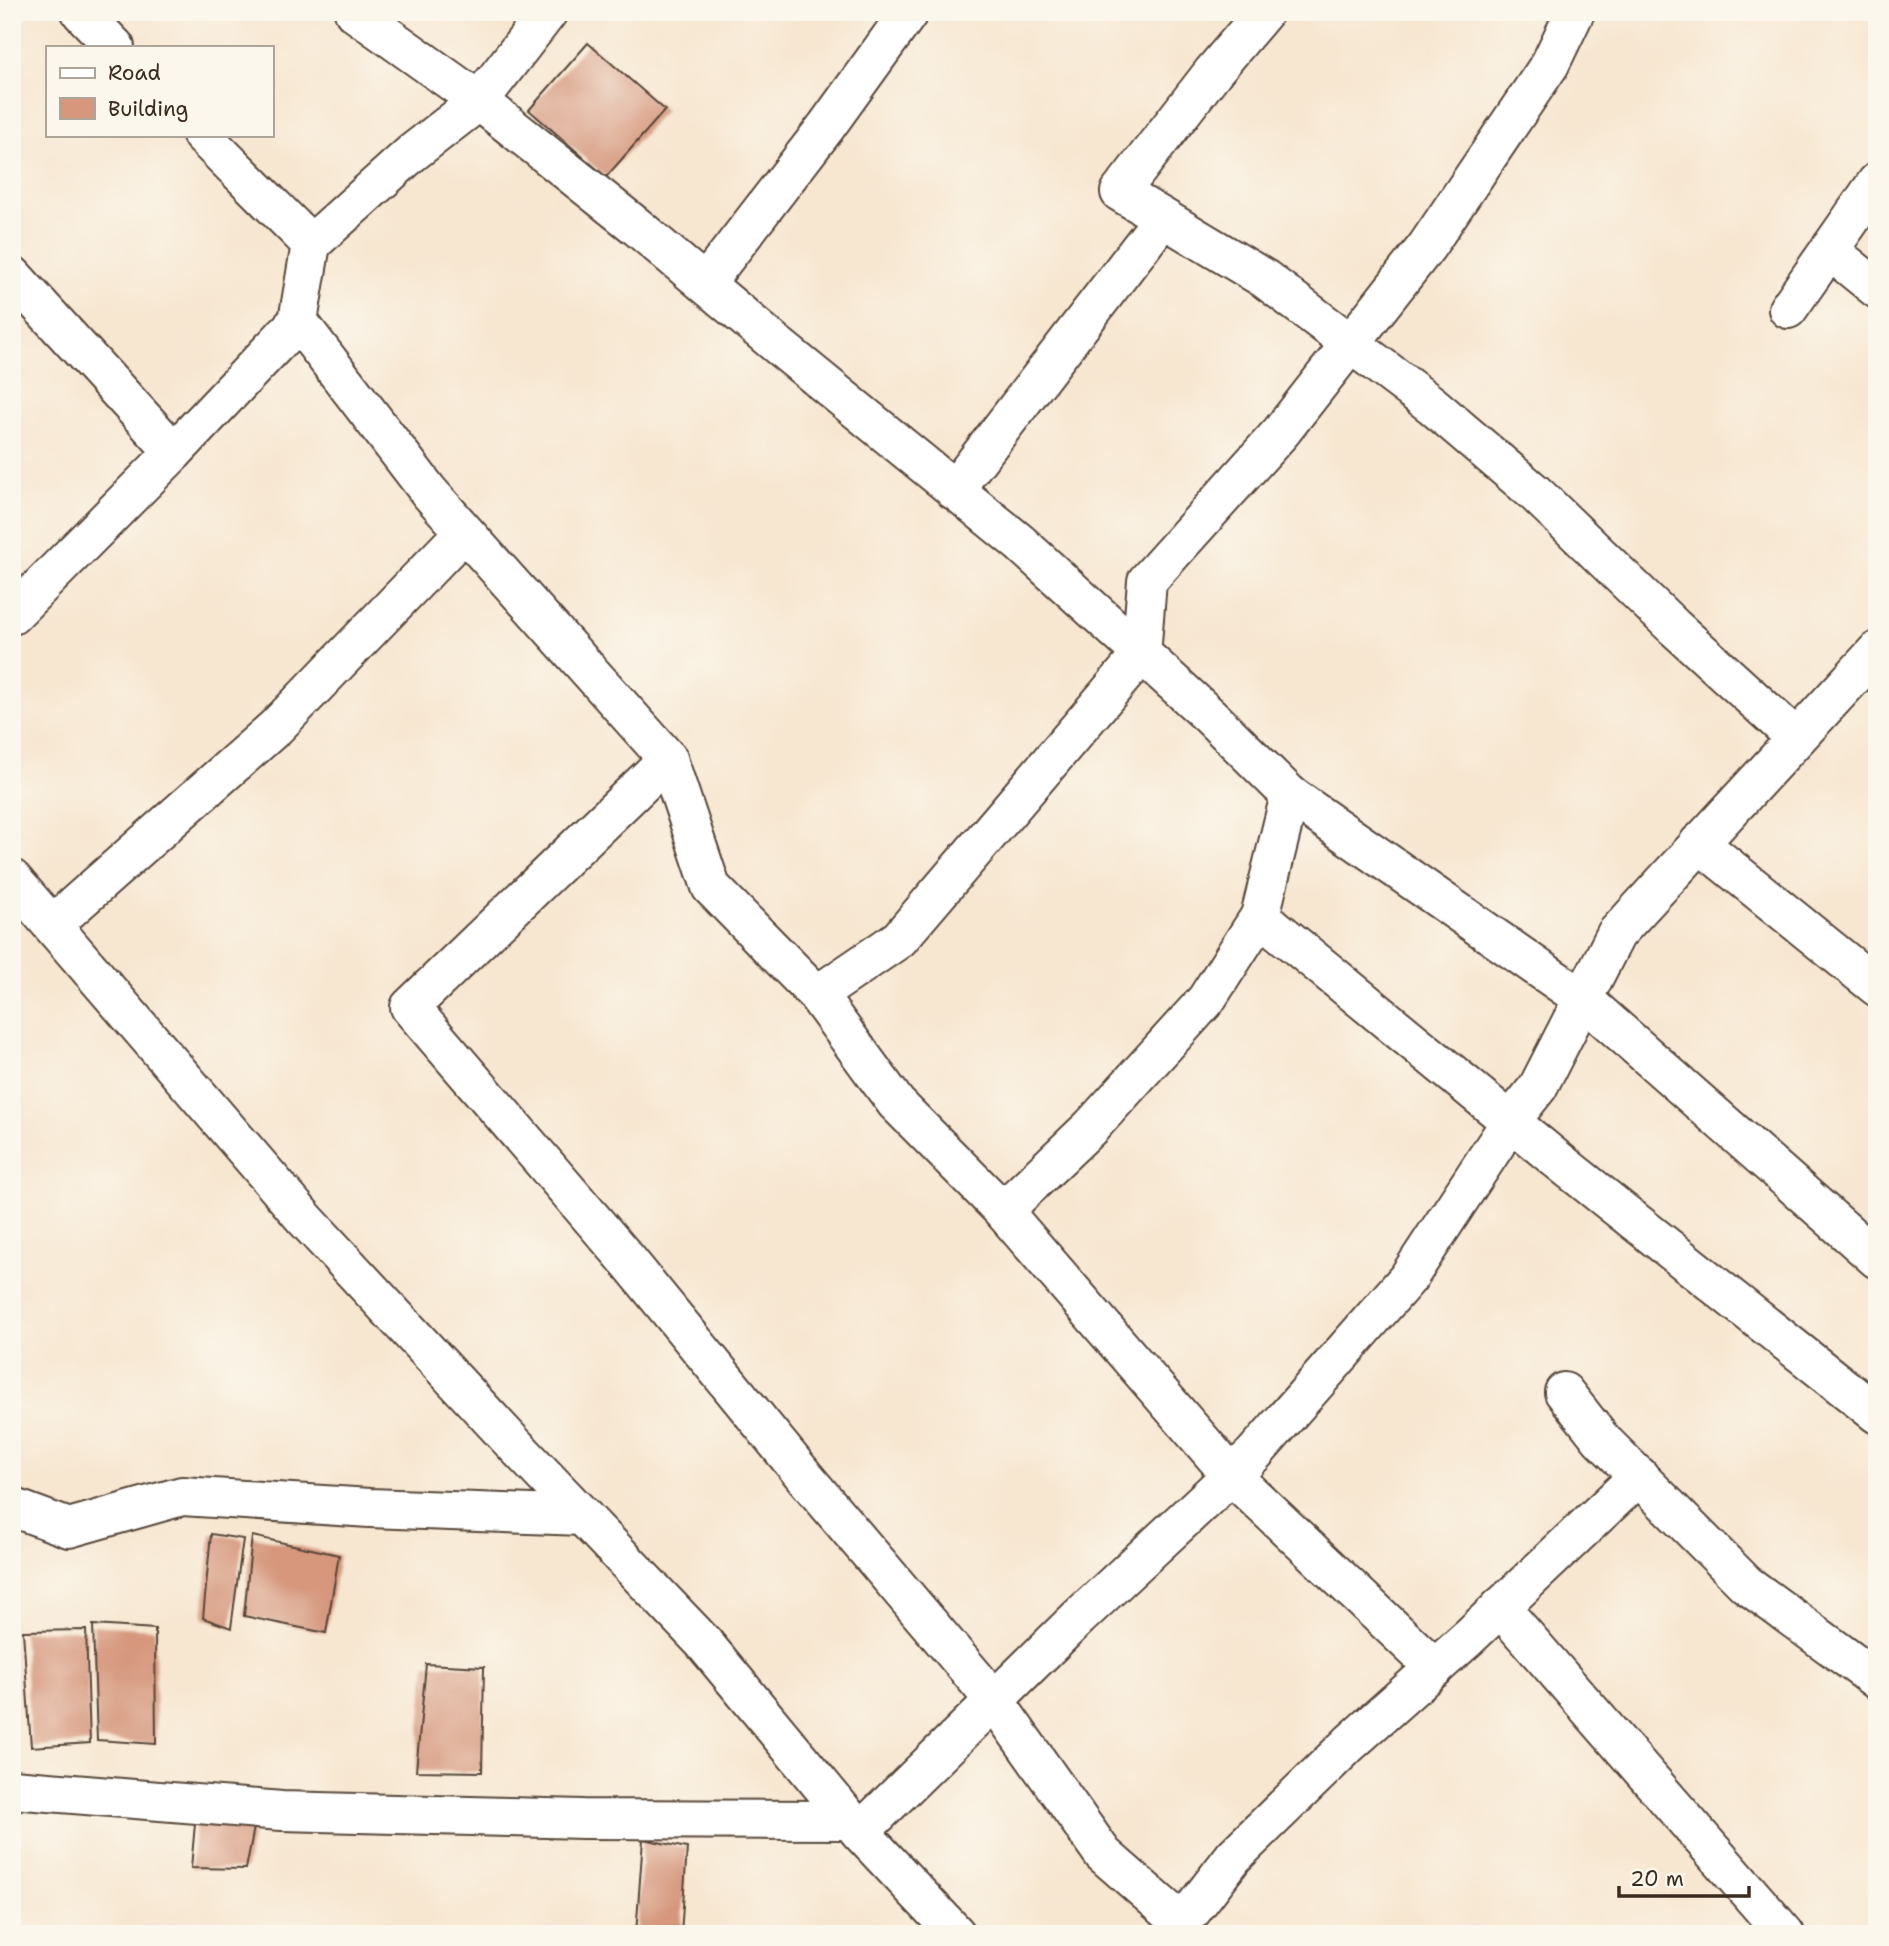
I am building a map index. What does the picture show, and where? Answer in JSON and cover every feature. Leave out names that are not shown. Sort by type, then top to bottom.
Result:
[{"type":"street","points":[[81,12],[114,46]]},
{"type":"street","points":[[354,12],[479,101],[636,226],[1020,543],[1211,717],[1290,795],[1583,999],[1877,1259]]},
{"type":"street","points":[[12,615],[174,452],[298,321],[311,244],[412,153],[479,101],[548,12]]},
{"type":"street","points":[[705,284],[826,127],[909,12]]},
{"type":"street","points":[[1264,12],[1213,72],[1120,192],[1265,279],[1432,405],[1535,493],[1674,627],[1796,738]]},
{"type":"street","points":[[817,995],[899,939],[1141,655],[1147,581],[1281,432],[1435,235],[1550,64],[1575,12]]},
{"type":"street","points":[[203,136],[311,244]]},
{"type":"street","points":[[1788,309],[1877,182]]},
{"type":"street","points":[[954,490],[1163,218]]},
{"type":"street","points":[[1829,250],[1877,289]]},
{"type":"street","points":[[13,276],[174,452]]},
{"type":"street","points":[[298,321],[429,492],[668,759],[711,887],[817,995],[896,1103],[1003,1211],[1231,1475],[1435,1668]]},
{"type":"street","points":[[52,925],[276,727],[464,532]]},
{"type":"street","points":[[12,1789],[282,1811],[855,1826],[995,1700],[1253,1455],[1408,1278],[1511,1121],[1538,1087],[1616,934],[1877,651]]},
{"type":"street","points":[[668,759],[410,1007],[630,1264],[809,1482],[995,1700],[1104,1854],[1178,1928],[1234,1856],[1350,1743],[1435,1668],[1639,1476]]},
{"type":"street","points":[[1003,1211],[1091,1127],[1206,1000],[1260,916],[1290,795]]},
{"type":"street","points":[[1699,843],[1877,987]]},
{"type":"street","points":[[12,879],[304,1218],[703,1642],[855,1826],[956,1934]]},
{"type":"street","points":[[1260,916],[1555,1158],[1877,1414]]},
{"type":"street","points":[[1564,1392],[1601,1439],[1746,1584],[1877,1680]]},
{"type":"street","points":[[12,1507],[69,1528],[183,1496],[370,1508],[583,1517]]},
{"type":"street","points":[[1500,1607],[1785,1934]]},
{"type":"building","points":[[588,43],[665,110],[606,177],[529,110]]},
{"type":"building","points":[[211,1534],[243,1539],[231,1628],[203,1618]]},
{"type":"building","points":[[252,1536],[339,1555],[326,1633],[244,1616]]},
{"type":"building","points":[[93,1625],[155,1629],[156,1744],[97,1740]]},
{"type":"building","points":[[86,1630],[90,1743],[31,1747],[23,1631]]},
{"type":"building","points":[[426,1664],[484,1667],[482,1772],[416,1771]]},
{"type":"building","points":[[196,1813],[256,1817],[246,1869],[191,1868]]},
{"type":"building","points":[[643,1839],[687,1848],[681,1934],[636,1934]]}]
